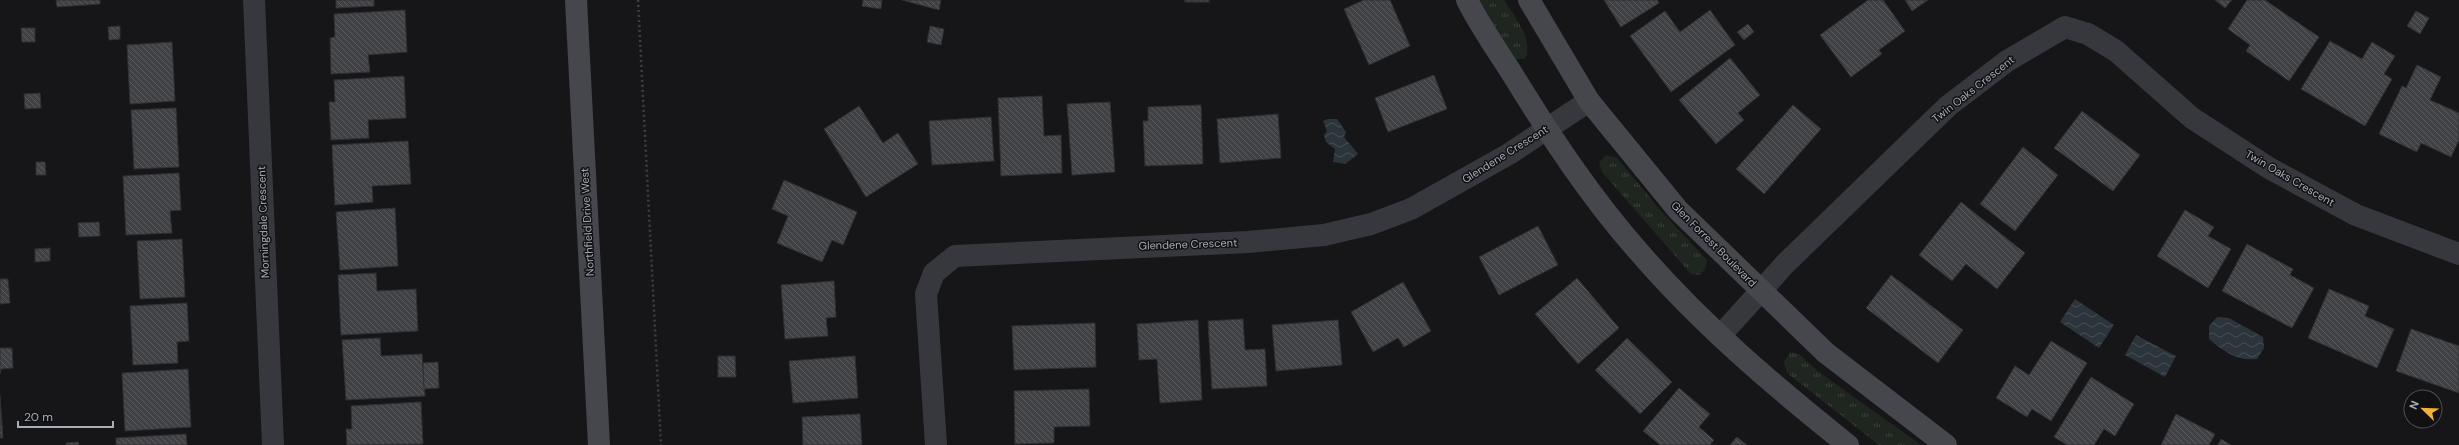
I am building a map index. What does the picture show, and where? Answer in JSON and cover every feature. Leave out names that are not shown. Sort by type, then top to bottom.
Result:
[{"type":"street","name":"Morningdale Crescent","points":[[254,0],[273,445]]},
{"type":"street","name":"Northfield Drive West","points":[[576,0],[599,445]]},
{"type":"street","points":[[1467,0],[1546,128],[1606,213],[1639,253],[1720,336],[1787,396],[1848,445]]},
{"type":"street","name":"Glen Forrest Boulevard","points":[[1529,0],[1589,101],[1678,210],[1760,291],[1826,353],[1946,445]]},
{"type":"street","name":"Twin Oaks Crescent","points":[[1720,336],[1760,291],[1913,137],[1948,106],[2007,61],[2065,27],[2088,34],[2116,51],[2192,118],[2269,168],[2356,215],[2459,254]]},
{"type":"street","name":"Glendene Crescent","points":[[936,445],[926,294],[934,273],[955,256],[1248,242],[1324,236],[1371,224],[1412,209],[1509,154],[1546,128],[1589,101]]},
{"type":"path","points":[[638,0],[661,445]]},
{"type":"green space","points":[[1479,0],[1504,0],[1518,21],[1525,36],[1527,51],[1525,59],[1515,59],[1508,54]]},
{"type":"green space","points":[[1606,155],[1617,158],[1662,212],[1707,260],[1705,269],[1700,275],[1691,274],[1602,172],[1599,162]]},
{"type":"green space","points":[[1790,352],[1799,354],[1819,372],[1921,445],[1879,445],[1787,373],[1784,362]]},
{"type":"water","points":[[1328,119],[1337,119],[1346,132],[1344,137],[1358,154],[1345,164],[1333,162],[1335,149],[1326,142],[1324,135],[1327,131],[1323,121]]},
{"type":"water","points":[[2075,299],[2114,325],[2099,348],[2060,322]]},
{"type":"water","points":[[2217,317],[2229,318],[2263,337],[2264,348],[2257,359],[2243,359],[2231,355],[2209,339],[2209,326]]},
{"type":"water","points":[[2136,335],[2176,356],[2165,377],[2125,355]]},
{"type":"building","points":[[56,0],[100,0],[100,4],[57,7]]},
{"type":"building","points":[[336,0],[374,0],[374,6],[336,8]]},
{"type":"building","points":[[863,0],[882,0],[881,9],[862,6]]},
{"type":"building","points":[[902,0],[941,0],[939,10]]},
{"type":"building","points":[[1185,0],[1209,0],[1209,2],[1185,2]]},
{"type":"building","points":[[1364,0],[1390,0],[1410,46],[1369,65],[1344,9]]},
{"type":"building","points":[[1604,0],[1657,0],[1659,3],[1621,27]]},
{"type":"building","points":[[1868,0],[1883,0],[1905,31],[1879,50],[1882,54],[1851,77],[1820,35]]},
{"type":"building","points":[[1905,0],[1928,0],[1912,11]]},
{"type":"building","points":[[2215,0],[2232,0],[2225,8]]},
{"type":"building","points":[[2247,0],[2265,0],[2319,37],[2289,81],[2246,51],[2250,45],[2228,29]]},
{"type":"building","points":[[405,10],[407,52],[368,55],[370,72],[331,74],[330,38],[335,37],[334,14]]},
{"type":"building","points":[[1710,10],[1735,45],[1671,92],[1630,36],[1665,11],[1680,32]]},
{"type":"building","points":[[2416,11],[2429,18],[2420,34],[2407,26]]},
{"type":"building","points":[[1748,24],[1754,32],[1744,40],[1737,32]]},
{"type":"building","points":[[120,26],[120,39],[109,40],[108,27]]},
{"type":"building","points":[[930,26],[944,29],[941,45],[927,42]]},
{"type":"building","points":[[21,28],[35,28],[35,42],[22,42]]},
{"type":"building","points":[[2330,41],[2362,59],[2372,42],[2395,56],[2384,74],[2392,79],[2365,126],[2301,89]]},
{"type":"building","points":[[172,42],[175,101],[130,104],[127,45]]},
{"type":"building","points":[[1730,58],[1760,95],[1738,113],[1744,120],[1716,144],[1679,100]]},
{"type":"building","points":[[2417,65],[2441,77],[2430,100],[2459,113],[2459,140],[2451,157],[2421,143],[2417,152],[2379,134],[2402,86],[2406,88]]},
{"type":"building","points":[[1434,75],[1447,109],[1388,132],[1375,98]]},
{"type":"building","points":[[404,76],[406,118],[368,120],[369,138],[331,140],[329,102],[335,102],[334,80]]},
{"type":"building","points":[[40,93],[41,108],[25,109],[24,94]]},
{"type":"building","points":[[1042,96],[1044,136],[1061,135],[1062,173],[1001,176],[998,98]]},
{"type":"building","points":[[1110,102],[1115,172],[1072,175],[1067,104]]},
{"type":"building","points":[[1201,105],[1203,164],[1145,166],[1143,121],[1148,121],[1148,107]]},
{"type":"building","points":[[1793,105],[1821,129],[1764,194],[1736,169]]},
{"type":"building","points":[[859,106],[883,143],[898,133],[918,164],[866,197],[824,129]]},
{"type":"building","points":[[176,108],[179,167],[134,169],[131,110]]},
{"type":"building","points":[[2082,111],[2140,155],[2113,191],[2054,148]]},
{"type":"building","points":[[1278,114],[1281,158],[1220,163],[1217,119]]},
{"type":"building","points":[[991,117],[994,161],[932,165],[929,121]]},
{"type":"building","points":[[408,141],[411,184],[372,186],[373,202],[335,205],[332,145]]},
{"type":"building","points":[[2023,147],[2058,175],[2015,231],[1980,204]]},
{"type":"building","points":[[36,162],[45,162],[46,175],[36,175]]},
{"type":"building","points":[[179,173],[181,210],[170,211],[172,233],[126,235],[123,176]]},
{"type":"building","points":[[784,180],[857,212],[843,245],[832,240],[822,262],[777,243],[788,216],[772,209]]},
{"type":"building","points":[[1961,202],[2025,253],[1997,289],[1966,264],[1952,281],[1919,255]]},
{"type":"building","points":[[395,208],[398,266],[340,270],[336,212]]},
{"type":"building","points":[[2185,210],[2214,227],[2208,236],[2231,249],[2208,288],[2157,256]]},
{"type":"building","points":[[99,222],[100,236],[79,237],[78,223]]},
{"type":"building","points":[[1538,226],[1558,265],[1499,295],[1479,257]]},
{"type":"building","points":[[182,239],[185,297],[140,299],[137,241]]},
{"type":"building","points":[[2247,244],[2293,269],[2290,275],[2314,288],[2292,328],[2222,291]]},
{"type":"building","points":[[50,248],[50,261],[35,262],[35,249]]},
{"type":"building","points":[[376,273],[377,291],[416,289],[418,331],[341,335],[338,275]]},
{"type":"building","points":[[1891,275],[1963,330],[1938,363],[1866,308]]},
{"type":"building","points":[[1577,278],[1619,328],[1578,364],[1535,314]]},
{"type":"building","points":[[0,279],[8,279],[10,303],[0,304]]},
{"type":"building","points":[[834,281],[836,317],[826,318],[828,336],[785,339],[781,285]]},
{"type":"building","points":[[1403,282],[1431,331],[1404,347],[1398,338],[1373,352],[1351,312]]},
{"type":"building","points":[[2329,289],[2369,306],[2365,316],[2394,329],[2377,368],[2308,338]]},
{"type":"building","points":[[187,303],[189,341],[177,342],[178,363],[133,365],[130,306]]},
{"type":"building","points":[[1243,319],[1245,350],[1265,349],[1267,386],[1212,389],[1208,321]]},
{"type":"building","points":[[1198,320],[1202,400],[1160,403],[1157,359],[1139,360],[1137,324]]},
{"type":"building","points":[[1338,320],[1342,365],[1276,371],[1272,325]]},
{"type":"building","points":[[1095,323],[1096,367],[1014,370],[1012,326]]},
{"type":"building","points":[[2411,329],[2459,346],[2459,393],[2396,371]]},
{"type":"building","points":[[380,338],[381,356],[422,354],[425,396],[346,400],[342,340]]},
{"type":"building","points":[[1627,338],[1672,382],[1640,414],[1595,370]]},
{"type":"building","points":[[2051,341],[2087,363],[2051,421],[2032,409],[2027,417],[1996,398],[2015,366],[2029,375]]},
{"type":"building","points":[[0,348],[12,348],[13,368],[1,369],[0,374]]},
{"type":"building","points":[[718,356],[735,356],[736,377],[718,377]]},
{"type":"building","points":[[855,356],[858,398],[793,403],[789,361]]},
{"type":"building","points":[[438,362],[439,388],[424,389],[423,363]]},
{"type":"building","points":[[188,369],[191,427],[125,431],[122,373]]},
{"type":"building","points":[[2091,377],[2134,404],[2115,436],[2104,429],[2094,445],[2067,445],[2054,437]]},
{"type":"building","points":[[1679,388],[1710,414],[1699,427],[1714,440],[1710,445],[1660,445],[1643,431]]},
{"type":"building","points":[[1089,389],[1090,426],[1054,427],[1054,443],[1015,444],[1014,391]]},
{"type":"building","points":[[0,396],[3,438],[0,438]]},
{"type":"building","points":[[421,402],[423,444],[347,445],[346,429],[352,429],[351,406]]},
{"type":"building","points":[[860,414],[862,445],[803,445],[802,417]]},
{"type":"building","points":[[2176,414],[2215,434],[2209,445],[2161,445]]},
{"type":"building","points":[[186,434],[187,445],[116,445],[116,438]]},
{"type":"building","points":[[1737,437],[1747,445],[1730,445]]},
{"type":"building","points":[[2221,439],[2231,445],[2218,445]]},
{"type":"building","points":[[78,442],[79,445],[66,445],[66,443]]}]
